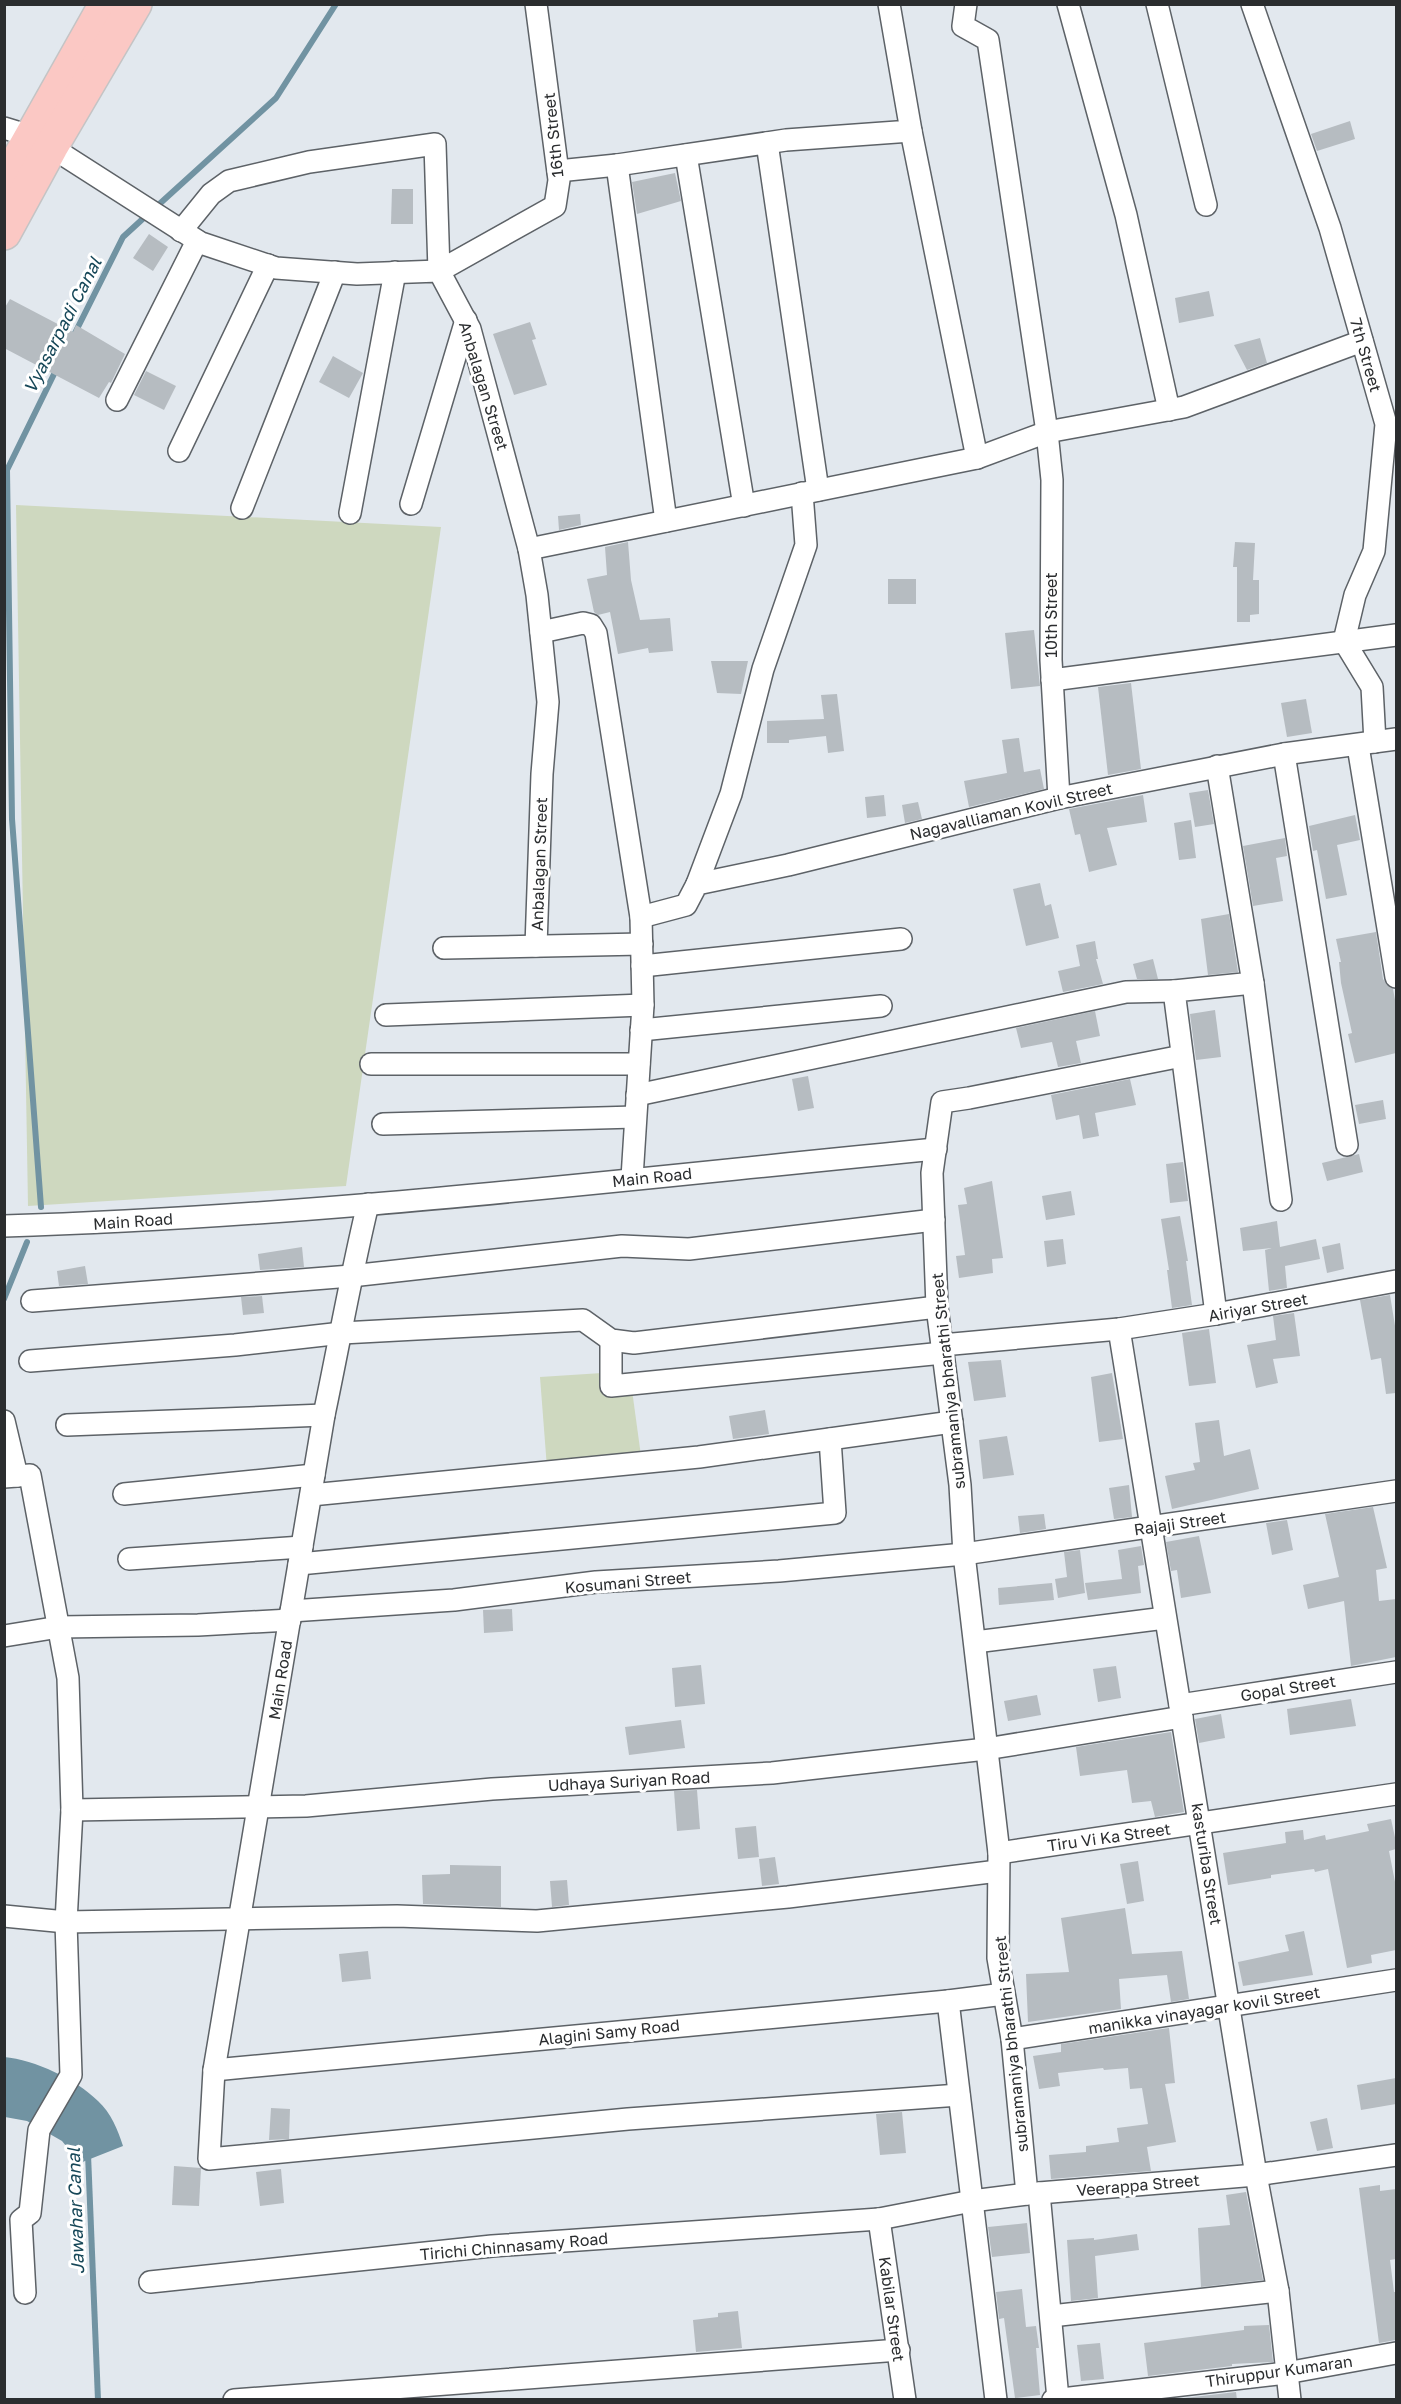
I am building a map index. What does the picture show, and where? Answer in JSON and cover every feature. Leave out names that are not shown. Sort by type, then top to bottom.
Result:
[{"type":"main road","points":[[4,185],[105,4]]},
{"type":"main road","points":[[4,234],[29,137],[135,4]]},
{"type":"street","name":"16th Street","points":[[439,271],[555,206],[559,180],[536,4]]},
{"type":"street","points":[[889,4],[911,130],[977,458]]},
{"type":"street","name":"10th Street","points":[[966,4],[963,26],[988,40],[1047,432],[1052,480],[1052,680],[1059,798]]},
{"type":"street","points":[[1068,4],[1126,215],[1169,410]]},
{"type":"street","points":[[1157,4],[1206,205]]},
{"type":"street","name":"7th Street","points":[[1252,4],[1330,228],[1386,424],[1374,551],[1355,595],[1344,641]]},
{"type":"street","points":[[558,171],[617,165],[767,143],[911,130]]},
{"type":"street","points":[[29,137],[189,236],[276,268],[357,274],[439,271],[435,144],[309,162],[229,181],[211,194],[189,236],[117,400]]},
{"type":"street","points":[[641,917],[686,904],[698,884],[731,794],[763,669],[806,545],[810,491],[767,143]]},
{"type":"street","points":[[686,155],[744,506]]},
{"type":"street","points":[[617,165],[666,521]]},
{"type":"street","points":[[179,451],[268,265]]},
{"type":"street","name":"Anbalagan Street","points":[[439,271],[470,329],[529,549],[541,632],[548,702],[542,774],[536,946]]},
{"type":"street","points":[[242,508],[335,272]]},
{"type":"street","points":[[350,513],[395,272]]},
{"type":"street","points":[[411,504],[465,320]]},
{"type":"street","points":[[529,549],[977,458],[1047,432],[1184,407],[1362,341]]},
{"type":"street","points":[[541,632],[583,623],[591,625],[596,633],[641,917],[643,1005],[632,1178]]},
{"type":"street","points":[[1052,680],[1396,635]]},
{"type":"street","points":[[1344,641],[1372,687],[1367,744],[1396,977]]},
{"type":"street","name":"Nagavalliaman Kovil Street","points":[[698,884],[788,865],[1059,798],[1284,754],[1396,739]]},
{"type":"street","points":[[1284,754],[1347,1145]]},
{"type":"street","points":[[1217,766],[1253,983],[1281,1200]]},
{"type":"street","points":[[642,966],[902,939]]},
{"type":"street","points":[[444,948],[642,944]]},
{"type":"street","points":[[637,1095],[1126,992],[1174,991],[1253,983]]},
{"type":"street","points":[[1174,991],[1216,1314]]},
{"type":"street","points":[[386,1015],[643,1005]]},
{"type":"street","points":[[641,1030],[881,1006]]},
{"type":"street","name":"subramaniya bharathi Street","points":[[1064,2399],[999,1958],[998,1862],[964,1554],[960,1485],[937,1307],[932,1173],[942,1102],[1182,1056]]},
{"type":"street","points":[[371,1064],[639,1064]]},
{"type":"street","points":[[383,1124],[636,1117]]},
{"type":"street","name":"Main Road","points":[[4,1226],[89,1224],[500,1194],[632,1178],[936,1149]]},
{"type":"street","name":"Main Road","points":[[368,1204],[351,1276],[342,1333],[324,1415],[214,2070],[209,2159],[628,2119],[959,2096]]},
{"type":"street","points":[[32,1301],[351,1276],[622,1246],[689,1249],[934,1220]]},
{"type":"street","name":"Airiyar Street","points":[[611,1340],[611,1386],[1119,1329],[1396,1281]]},
{"type":"street","points":[[30,1361],[235,1345],[342,1333],[583,1320],[611,1340],[634,1342],[937,1307]]},
{"type":"street","name":"kasturiba Street","points":[[1119,1329],[1256,2175],[1278,2290],[1290,2400]]},
{"type":"street","points":[[67,1425],[324,1415]]},
{"type":"street","points":[[4,1421],[11,1477],[30,1475],[68,1678],[72,1810],[66,1922],[71,2075],[39,2131],[30,2213],[21,2220],[25,2293]]},
{"type":"street","points":[[124,1494],[312,1485],[699,1457],[952,1422]]},
{"type":"street","points":[[129,1559],[300,1556],[835,1513],[830,1439]]},
{"type":"street","name":"Rajaji Street","points":[[964,1554],[1396,1491]]},
{"type":"street","name":"Kosumani Street","points":[[4,1636],[59,1627],[198,1625],[454,1600],[596,1582],[779,1571],[964,1554]]},
{"type":"street","points":[[975,1642],[1165,1618]]},
{"type":"street","name":"Gopal Street","points":[[1181,1711],[1396,1672]]},
{"type":"street","name":"Udhaya Suriyan Road","points":[[72,1810],[306,1806],[492,1789],[772,1773],[986,1749],[1181,1711]]},
{"type":"street","name":"Tiru Vi Ka Street","points":[[4,1916],[66,1922],[397,1916],[537,1921],[788,1897],[998,1862],[1200,1824],[1396,1794]]},
{"type":"street","name":"manikka vinayagar kovil Street","points":[[1012,2039],[1396,1980]]},
{"type":"street","name":"Alagini Samy Road","points":[[214,2070],[1004,1994]]},
{"type":"street","points":[[948,2001],[996,2400]]},
{"type":"street","name":"Veerappa Street","points":[[879,2219],[972,2201],[1256,2175],[1396,2155]]},
{"type":"street","name":"Tirichi Chinnasamy Road","points":[[150,2282],[492,2246],[879,2219]]},
{"type":"street","name":"Kabilar Street","points":[[879,2219],[899,2350],[904,2400]]},
{"type":"street","points":[[1051,2316],[1278,2290]]},
{"type":"street","points":[[234,2400],[899,2350]]},
{"type":"street","name":"Thiruppur Kumaran","points":[[1064,2399],[1286,2373],[1396,2353]]},
{"type":"green space","points":[[16,505],[441,527],[346,1186],[28,1206]]},
{"type":"green space","points":[[602,1373],[632,1390],[641,1456],[547,1468],[540,1377]]},
{"type":"water","points":[[4,2057],[42,2066],[67,2078],[89,2093],[110,2116],[123,2146],[80,2163],[62,2141],[27,2121],[5,2117]]},
{"type":"building","points":[[1350,121],[1355,139],[1317,151],[1311,134]]},
{"type":"building","points":[[675,173],[681,201],[637,214],[632,182]]},
{"type":"building","points":[[392,189],[413,189],[413,224],[391,224]]},
{"type":"building","points":[[149,234],[168,247],[153,271],[133,258]]},
{"type":"building","points":[[1209,291],[1214,316],[1179,323],[1175,298]]},
{"type":"building","points":[[10,299],[73,332],[76,325],[125,354],[111,383],[109,382],[99,398],[4,348],[4,309]]},
{"type":"building","points":[[530,322],[536,339],[532,340],[547,385],[514,395],[493,334]]},
{"type":"building","points":[[1260,338],[1267,363],[1247,370],[1234,345]]},
{"type":"building","points":[[333,356],[363,373],[349,398],[319,382]]},
{"type":"building","points":[[146,371],[176,386],[164,410],[134,395]]},
{"type":"building","points":[[580,514],[581,525],[559,530],[558,516]]},
{"type":"building","points":[[628,542],[631,580],[640,620],[670,618],[673,651],[649,653],[648,648],[618,654],[610,612],[598,615],[594,612],[587,579],[607,575],[605,547]]},
{"type":"building","points":[[1235,542],[1255,543],[1253,580],[1259,580],[1259,614],[1250,615],[1250,622],[1237,622],[1237,567],[1233,567]]},
{"type":"building","points":[[888,579],[916,579],[916,604],[888,604]]},
{"type":"building","points":[[1034,630],[1040,686],[1011,689],[1005,633]]},
{"type":"building","points":[[711,661],[748,661],[741,694],[717,693]]},
{"type":"building","points":[[1131,683],[1141,769],[1108,775],[1098,687]]},
{"type":"building","points":[[837,694],[844,751],[828,753],[826,736],[789,740],[789,743],[767,743],[767,721],[824,719],[821,695]]},
{"type":"building","points":[[1306,699],[1312,733],[1287,737],[1281,703]]},
{"type":"building","points":[[1019,738],[1024,772],[1040,769],[1044,789],[969,807],[964,781],[1007,773],[1002,740]]},
{"type":"building","points":[[1208,790],[1214,824],[1195,827],[1189,793]]},
{"type":"building","points":[[884,795],[886,816],[867,818],[865,797]]},
{"type":"building","points":[[1143,795],[1147,822],[1107,828],[1117,865],[1089,872],[1080,834],[1075,835],[1069,809]]},
{"type":"building","points":[[918,802],[922,819],[905,823],[902,805]]},
{"type":"building","points":[[1355,815],[1360,840],[1337,845],[1347,895],[1326,899],[1317,850],[1313,851],[1309,826]]},
{"type":"building","points":[[1191,820],[1196,858],[1179,860],[1174,823]]},
{"type":"building","points":[[1285,838],[1287,856],[1276,858],[1283,901],[1253,906],[1243,846]]},
{"type":"building","points":[[1040,883],[1045,906],[1051,904],[1059,938],[1026,946],[1013,889]]},
{"type":"building","points":[[1229,914],[1238,972],[1208,975],[1201,919]]},
{"type":"building","points":[[1376,932],[1383,979],[1393,989],[1396,1005],[1396,1053],[1355,1063],[1348,1034],[1352,1033],[1341,983],[1339,962],[1341,962],[1336,939]]},
{"type":"building","points":[[1095,941],[1098,959],[1096,959],[1103,984],[1063,992],[1058,971],[1080,966],[1076,945]]},
{"type":"building","points":[[1153,959],[1158,979],[1137,979],[1133,964]]},
{"type":"building","points":[[1215,1010],[1221,1057],[1196,1060],[1190,1014]]},
{"type":"building","points":[[1095,1011],[1100,1036],[1076,1041],[1081,1063],[1058,1067],[1052,1042],[1021,1048],[1016,1028]]},
{"type":"building","points":[[808,1076],[814,1108],[798,1111],[792,1079]]},
{"type":"building","points":[[1130,1079],[1136,1105],[1095,1113],[1099,1136],[1083,1139],[1079,1115],[1056,1120],[1051,1095]]},
{"type":"building","points":[[1383,1100],[1386,1119],[1359,1124],[1355,1105]]},
{"type":"building","points":[[1359,1154],[1363,1172],[1327,1181],[1322,1163]]},
{"type":"building","points":[[1183,1162],[1188,1201],[1170,1203],[1166,1164]]},
{"type":"building","points":[[992,1181],[1003,1258],[992,1259],[993,1273],[959,1278],[956,1256],[965,1255],[958,1205],[967,1204],[964,1188]]},
{"type":"building","points":[[1071,1191],[1075,1215],[1046,1220],[1042,1196]]},
{"type":"building","points":[[1180,1216],[1188,1261],[1186,1261],[1192,1305],[1172,1308],[1161,1219]]},
{"type":"building","points":[[1277,1221],[1280,1247],[1316,1239],[1320,1259],[1285,1266],[1287,1288],[1269,1291],[1265,1250],[1272,1248],[1243,1251],[1240,1228]]},
{"type":"building","points":[[1063,1239],[1066,1264],[1047,1267],[1044,1241]]},
{"type":"building","points":[[1340,1243],[1344,1269],[1327,1273],[1322,1247]]},
{"type":"building","points":[[302,1247],[304,1267],[260,1270],[258,1254]]},
{"type":"building","points":[[85,1266],[88,1284],[59,1286],[57,1271]]},
{"type":"building","points":[[1390,1295],[1396,1332],[1396,1393],[1386,1394],[1381,1358],[1371,1360],[1360,1300]]},
{"type":"building","points":[[262,1296],[264,1313],[243,1315],[241,1297]]},
{"type":"building","points":[[1294,1313],[1300,1356],[1273,1359],[1278,1383],[1256,1388],[1247,1345],[1276,1340],[1273,1316]]},
{"type":"building","points":[[1209,1329],[1216,1383],[1189,1386],[1182,1333]]},
{"type":"building","points":[[1001,1360],[1006,1397],[974,1401],[968,1362]]},
{"type":"building","points":[[1112,1373],[1123,1439],[1099,1442],[1091,1377]]},
{"type":"building","points":[[765,1410],[769,1434],[733,1439],[729,1416]]},
{"type":"building","points":[[1219,1420],[1224,1456],[1250,1449],[1259,1489],[1172,1509],[1165,1476],[1195,1470],[1193,1463],[1200,1462],[1195,1423]]},
{"type":"building","points":[[1007,1436],[1014,1475],[983,1479],[979,1440]]},
{"type":"building","points":[[1129,1485],[1132,1517],[1114,1519],[1109,1488]]},
{"type":"building","points":[[1373,1507],[1387,1568],[1376,1570],[1379,1601],[1396,1599],[1396,1657],[1351,1666],[1344,1601],[1308,1609],[1303,1585],[1339,1577],[1325,1514]]},
{"type":"building","points":[[1044,1514],[1046,1529],[1020,1533],[1018,1516]]},
{"type":"building","points":[[1287,1520],[1293,1550],[1272,1555],[1266,1523]]},
{"type":"building","points":[[1199,1536],[1211,1593],[1181,1598],[1177,1570],[1171,1571],[1166,1542]]},
{"type":"building","points":[[1141,1546],[1144,1565],[1138,1566],[1141,1593],[1088,1600],[1085,1583],[1122,1579],[1118,1550]]},
{"type":"building","points":[[1080,1550],[1085,1593],[1058,1598],[1055,1579],[1067,1577],[1064,1552]]},
{"type":"building","points":[[1052,1583],[1054,1600],[999,1605],[998,1588]]},
{"type":"building","points":[[512,1609],[513,1631],[484,1633],[483,1610]]},
{"type":"building","points":[[701,1665],[705,1704],[675,1707],[672,1668]]},
{"type":"building","points":[[1116,1666],[1121,1698],[1098,1702],[1093,1669]]},
{"type":"building","points":[[1037,1695],[1041,1715],[1008,1721],[1004,1701]]},
{"type":"building","points":[[1351,1699],[1356,1726],[1290,1735],[1287,1709]]},
{"type":"building","points":[[1221,1714],[1225,1738],[1199,1743],[1195,1719]]},
{"type":"building","points":[[681,1720],[685,1748],[629,1755],[625,1727]]},
{"type":"building","points":[[1171,1732],[1184,1812],[1155,1817],[1151,1801],[1132,1803],[1127,1770],[1080,1776],[1076,1747]]},
{"type":"building","points":[[697,1790],[700,1829],[677,1831],[674,1791]]},
{"type":"building","points":[[1391,1819],[1396,1842],[1396,1849],[1389,1851],[1396,1887],[1396,1950],[1371,1955],[1372,1963],[1347,1968],[1328,1869],[1271,1875],[1271,1878],[1228,1885],[1223,1853],[1286,1843],[1285,1832],[1303,1830],[1304,1840],[1325,1835],[1326,1840],[1369,1831],[1367,1824]]},
{"type":"building","points":[[756,1826],[759,1857],[738,1859],[735,1828]]},
{"type":"building","points":[[775,1857],[779,1884],[762,1886],[759,1859]]},
{"type":"building","points":[[1138,1861],[1144,1901],[1127,1904],[1120,1864]]},
{"type":"building","points":[[450,1865],[501,1866],[501,1907],[423,1904],[422,1875],[450,1874]]},
{"type":"building","points":[[567,1880],[569,1905],[552,1907],[550,1881]]},
{"type":"building","points":[[1125,1908],[1132,1954],[1182,1951],[1189,1999],[1171,2002],[1167,1975],[1119,1979],[1121,2009],[1028,2022],[1026,1974],[1069,1972],[1061,1918]]},
{"type":"building","points":[[1304,1931],[1313,1975],[1243,1986],[1238,1962],[1289,1951],[1285,1935]]},
{"type":"building","points":[[368,1951],[371,1979],[342,1982],[339,1954]]},
{"type":"building","points":[[1169,2028],[1175,2083],[1165,2084],[1176,2142],[1147,2147],[1151,2171],[1051,2179],[1049,2155],[1086,2152],[1086,2146],[1119,2142],[1117,2128],[1148,2124],[1142,2088],[1130,2089],[1128,2068],[1058,2073],[1060,2086],[1039,2089],[1033,2056],[1061,2052],[1061,2044]]},
{"type":"building","points":[[1396,2078],[1396,2104],[1361,2110],[1357,2085]]},
{"type":"building","points":[[271,2108],[290,2109],[289,2139],[269,2140]]},
{"type":"building","points":[[902,2112],[906,2153],[880,2155],[876,2114]]},
{"type":"building","points":[[1327,2118],[1333,2148],[1317,2151],[1310,2122]]},
{"type":"building","points":[[174,2166],[201,2168],[199,2206],[172,2205]]},
{"type":"building","points":[[281,2169],[284,2203],[260,2206],[256,2172]]},
{"type":"building","points":[[1380,2185],[1380,2191],[1396,2189],[1396,2259],[1390,2260],[1394,2292],[1396,2292],[1396,2340],[1379,2343],[1359,2188]]},
{"type":"building","points":[[1246,2192],[1263,2280],[1201,2287],[1198,2228],[1230,2225],[1226,2195]]},
{"type":"building","points":[[1027,2223],[1030,2253],[992,2257],[988,2227]]},
{"type":"building","points":[[1137,2234],[1139,2250],[1095,2256],[1098,2298],[1071,2301],[1067,2240],[1094,2238],[1094,2240]]},
{"type":"building","points":[[1022,2289],[1026,2327],[1036,2326],[1040,2395],[1015,2398],[1004,2318],[999,2319],[996,2292]]},
{"type":"building","points":[[738,2311],[742,2348],[696,2352],[693,2320],[718,2317],[718,2313]]},
{"type":"building","points":[[1269,2325],[1273,2362],[1232,2364],[1232,2366],[1148,2376],[1144,2343],[1244,2330],[1244,2326]]},
{"type":"building","points":[[1100,2343],[1104,2379],[1081,2381],[1077,2345]]},
{"type":"building","points":[[1236,2392],[1237,2400],[1168,2400]]},
{"type":"waterway","name":"Vyasarpadi Canal","points":[[155,208],[276,98],[336,4]]},
{"type":"waterway","name":"Vyasarpadi Canal","points":[[75,333],[123,237],[147,215]]},
{"type":"waterway","name":"Vyasarpadi Canal","points":[[41,1207],[12,819],[7,470],[57,368]]},
{"type":"waterway","name":"Vyasarpadi Canal","points":[[4,1299],[27,1242]]},
{"type":"waterway","name":"Jawahar Canal","points":[[88,2154],[98,2400]]}]
